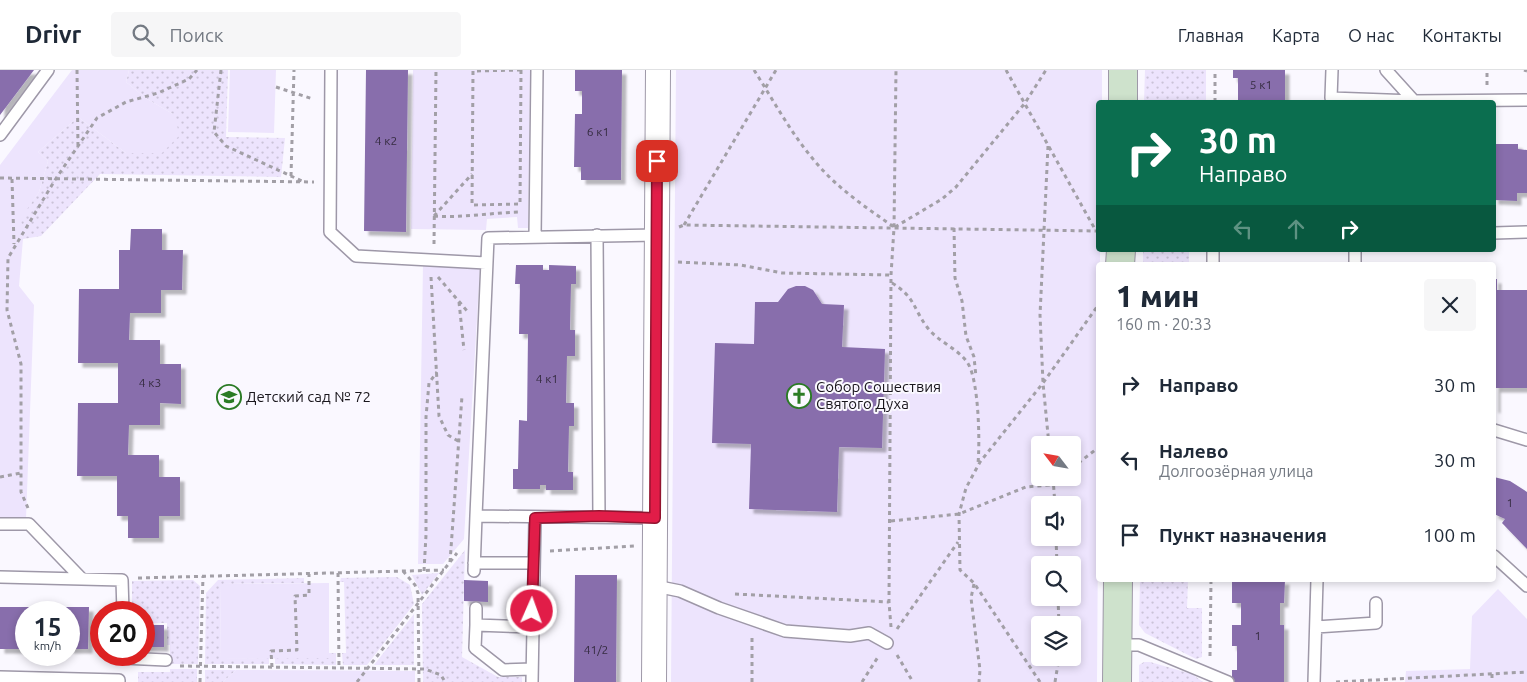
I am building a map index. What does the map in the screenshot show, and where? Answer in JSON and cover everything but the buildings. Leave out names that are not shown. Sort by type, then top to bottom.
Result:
[{"type":"main road","points":[[1123,70],[1123,100]]},
{"type":"main road","points":[[1117,682],[1118,582]]},
{"type":"street","points":[[654,682],[658,70]]},
{"type":"lane","points":[[0,135],[48,70]]},
{"type":"lane","points":[[331,70],[330,232],[356,256],[486,263]]},
{"type":"lane","points":[[534,236],[537,70]]},
{"type":"lane","points":[[1332,70],[1331,98],[1386,100]]},
{"type":"lane","points":[[1386,70],[1413,100]]},
{"type":"lane","points":[[1496,100],[1527,100]]},
{"type":"lane","points":[[1496,233],[1527,232]]},
{"type":"lane","points":[[598,235],[599,516]]},
{"type":"lane","points":[[534,557],[474,567],[474,531],[488,238],[657,235]]},
{"type":"lane","points":[[1496,431],[1527,440]]},
{"type":"lane","points":[[476,516],[655,518]]},
{"type":"lane","points":[[532,682],[535,518]]},
{"type":"lane","points":[[0,524],[29,524],[80,578]]},
{"type":"lane","points":[[1496,558],[1527,586]]},
{"type":"lane","points":[[0,577],[122,580],[122,601]]},
{"type":"lane","points":[[1314,682],[1317,582]]},
{"type":"lane","points":[[655,586],[680,591],[785,631],[850,636],[868,634],[887,644]]},
{"type":"lane","points":[[1316,627],[1376,623],[1376,603]]},
{"type":"lane","points":[[476,608],[475,648],[503,670],[532,669]]},
{"type":"lane","points":[[476,626],[532,627]]},
{"type":"lane","points":[[1117,645],[1139,645],[1228,682]]},
{"type":"lane","points":[[155,659],[166,660]]},
{"type":"lane","points":[[0,677],[119,681],[122,666]]},
{"type":"path","points":[[77,70],[78,148]]},
{"type":"path","points":[[35,515],[29,509],[21,492],[21,364],[7,310],[8,258],[14,245],[55,180],[97,118],[126,102],[158,93],[189,79],[197,70]]},
{"type":"path","points":[[221,70],[214,132],[226,146],[306,182]]},
{"type":"path","points":[[291,176],[294,70]]},
{"type":"path","points":[[433,260],[436,70]]},
{"type":"path","points":[[521,70],[520,204],[472,205],[472,174],[473,71],[521,70]]},
{"type":"path","points":[[754,70],[801,144],[820,168],[858,202],[894,228]]},
{"type":"path","points":[[684,225],[776,70]]},
{"type":"path","points":[[896,70],[889,602],[892,636],[958,542]]},
{"type":"path","points":[[1006,70],[1096,229]]},
{"type":"path","points":[[894,228],[942,199],[956,187],[1025,103],[1046,70]]},
{"type":"path","points":[[1215,70],[1215,100]]},
{"type":"path","points":[[276,87],[330,105]]},
{"type":"path","points":[[1048,146],[1040,315],[1043,383],[1048,436]]},
{"type":"path","points":[[434,216],[472,174]]},
{"type":"path","points":[[0,178],[330,183]]},
{"type":"path","points":[[12,179],[14,245]]},
{"type":"path","points":[[434,216],[454,217],[483,213],[520,212]]},
{"type":"path","points":[[657,235],[684,225],[1096,231]]},
{"type":"path","points":[[954,228],[955,278],[962,301],[966,336],[974,357],[980,446],[978,466]]},
{"type":"path","points":[[656,262],[741,265],[782,273],[892,276]]},
{"type":"path","points":[[478,453],[448,434],[439,416],[431,269],[483,330]]},
{"type":"path","points":[[892,283],[909,296],[918,308],[928,329],[967,362],[976,380]]},
{"type":"path","points":[[459,302],[465,359]]},
{"type":"path","points":[[1040,682],[974,583],[960,570],[959,514],[966,488],[978,466],[1043,383],[1096,308]]},
{"type":"path","points":[[424,570],[426,535],[426,417],[429,383],[437,372]]},
{"type":"path","points":[[450,562],[462,395]]},
{"type":"path","points":[[1081,461],[1096,450]]},
{"type":"path","points":[[0,477],[21,473]]},
{"type":"path","points":[[891,521],[959,514],[1026,487],[1038,486]]},
{"type":"path","points":[[357,682],[474,531]]},
{"type":"path","points":[[534,557],[634,546]]},
{"type":"path","points":[[122,580],[444,570]]},
{"type":"path","points":[[403,571],[415,585],[418,604],[419,682]]},
{"type":"path","points":[[338,573],[339,668]]},
{"type":"path","points":[[272,667],[271,651],[297,650],[295,596],[309,595],[308,574]]},
{"type":"path","points":[[200,682],[203,576]]},
{"type":"path","points":[[1210,674],[1211,582]]},
{"type":"path","points":[[974,583],[971,598],[979,661],[979,682]]},
{"type":"path","points":[[726,594],[889,602]]},
{"type":"path","points":[[752,682],[753,620]]},
{"type":"path","points":[[896,651],[898,659],[913,682]]},
{"type":"path","points":[[166,660],[166,666],[419,668],[435,672],[445,682]]},
{"type":"path","points":[[1055,682],[1058,666]]},
{"type":"path","points":[[1336,682],[1527,672]]},
{"type":"path","points":[[1492,674],[1492,682]]},
{"type":"shaded area","points":[[72,70],[129,70],[126,82],[147,99],[173,114],[180,135],[162,153],[126,153],[78,117],[38,152],[48,161],[39,192],[21,218],[23,239],[19,286],[34,305],[26,519],[0,519],[0,165]]},
{"type":"shaded area","points":[[129,70],[228,70],[226,137],[285,138],[281,177],[100,174],[41,236],[23,239],[20,218],[39,192],[48,161],[38,152],[78,117],[126,153],[173,114],[147,99],[126,82]]},
{"type":"shaded area","points":[[230,70],[276,70],[274,133],[228,132]]},
{"type":"shaded area","points":[[413,70],[530,70],[528,228],[518,228],[517,217],[487,219],[486,230],[411,229]]},
{"type":"shaded area","points":[[676,70],[1102,70],[1102,100],[1096,100],[1096,252],[1100,252],[1100,262],[1096,262],[1096,582],[1098,582],[1097,682],[671,682]]},
{"type":"shaded area","points":[[1145,70],[1206,70],[1206,100],[1144,100]]},
{"type":"shaded area","points":[[1143,252],[1189,252],[1189,262],[1143,262]]},
{"type":"shaded area","points":[[423,265],[480,267],[464,539],[443,564],[418,564]]},
{"type":"shaded area","points":[[465,550],[462,657],[498,677],[522,677],[522,682],[423,682],[422,604]]},
{"type":"shaded area","points":[[439,573],[422,595],[412,575]]},
{"type":"shaded area","points":[[397,577],[410,585],[414,604],[367,665],[343,665],[342,653],[346,653],[344,582],[340,582],[341,578]]},
{"type":"shaded area","points":[[304,578],[304,583],[220,584],[221,659],[269,658],[269,664],[205,664],[206,593],[218,580]]},
{"type":"shaded area","points":[[193,580],[200,586],[198,664],[170,664],[170,645],[167,645],[167,623],[155,623],[155,601],[132,601],[132,581]]},
{"type":"shaded area","points":[[1140,582],[1188,582],[1187,608],[1202,608],[1202,657],[1196,659],[1145,633],[1139,625]]},
{"type":"shaded area","points":[[329,583],[329,658],[221,659],[220,584]]},
{"type":"shaded area","points":[[1498,589],[1527,619],[1527,682],[1405,682],[1406,671],[1470,669],[1472,616]]},
{"type":"shaded area","points":[[414,614],[414,665],[374,665]]},
{"type":"shaded area","points":[[329,653],[336,653],[336,665],[275,664],[275,658],[329,658]]},
{"type":"shaded area","points":[[1144,662],[1192,674],[1203,682],[1139,682],[1139,665]]},
{"type":"shaded area","points":[[170,669],[197,669],[197,682],[138,682],[138,672],[170,672]]},
{"type":"shaded area","points":[[205,670],[236,670],[223,682],[205,682]]},
{"type":"shaded area","points":[[236,670],[415,671],[415,682],[223,682]]},
{"type":"place","name":"Собор Сошествия Святого Духа","points":[[799,396]]},
{"type":"place","name":"Детский сад № 72","points":[[229,397]]},
{"type":"route","points":[[532,611],[535,518],[599,516],[655,518],[657,161]]}]
